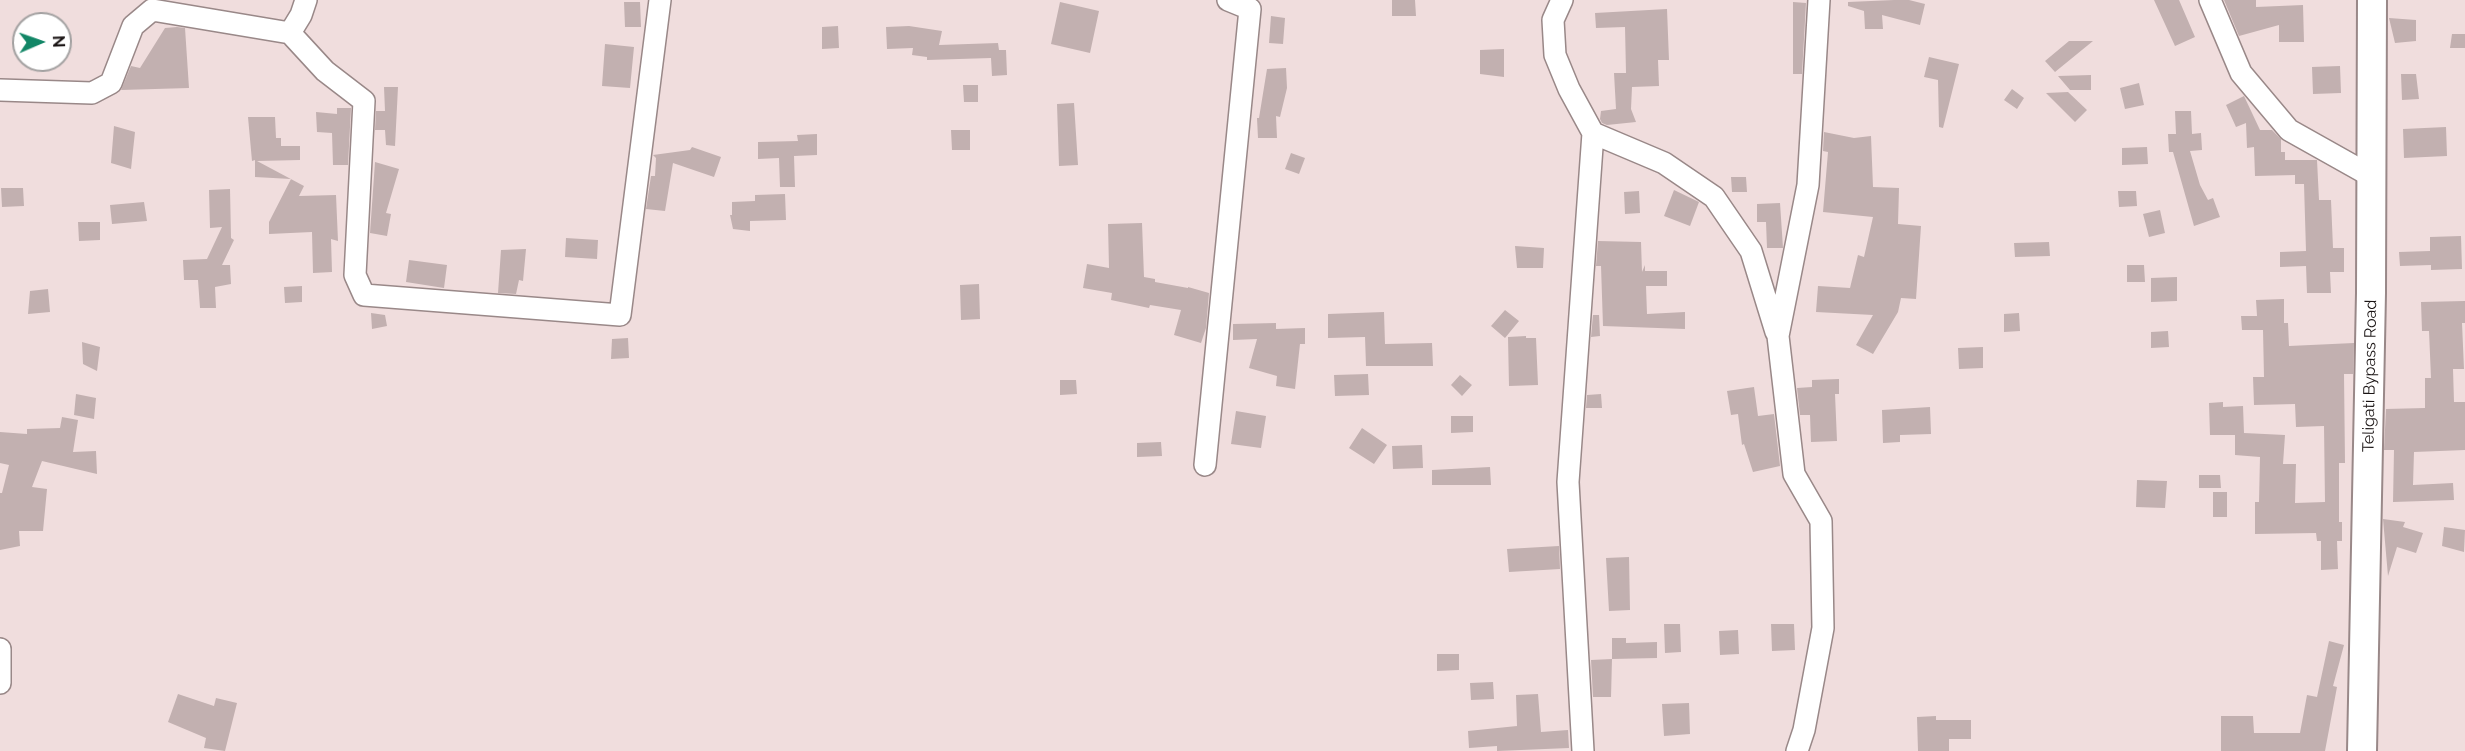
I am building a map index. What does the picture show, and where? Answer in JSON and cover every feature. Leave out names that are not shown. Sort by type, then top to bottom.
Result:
[{"type":"main road","name":"Teligati Bypass Road","points":[[2362,751],[2372,0]]},
{"type":"street","points":[[290,33],[301,15],[306,0]]},
{"type":"street","points":[[0,90],[92,93],[111,83],[133,26],[152,10],[290,33],[325,71],[364,101],[355,275],[364,295],[620,315],[660,0]]},
{"type":"street","points":[[1205,465],[1250,9],[1228,0]]},
{"type":"street","points":[[1562,0],[1553,20],[1555,55],[1569,89],[1593,133],[1568,482],[1583,751]]},
{"type":"street","points":[[1778,336],[1808,185],[1819,0]]},
{"type":"street","points":[[2210,0],[2241,73],[2289,130],[2371,176]]},
{"type":"street","points":[[1593,133],[1664,163],[1714,198],[1751,251],[1778,336],[1794,474],[1821,521],[1823,628],[1804,730],[1797,751]]},
{"type":"street","points":[[0,649],[0,683]]},
{"type":"building","points":[[1392,0],[1415,0],[1416,16],[1392,16]]},
{"type":"building","points":[[1909,0],[1925,4],[1920,25],[1882,15],[1883,29],[1865,29],[1864,11],[1848,6],[1848,2]]},
{"type":"building","points":[[2154,0],[2179,0],[2195,37],[2175,46]]},
{"type":"building","points":[[2224,0],[2256,0],[2256,7],[2303,5],[2304,42],[2279,42],[2279,25],[2239,36]]},
{"type":"building","points":[[624,2],[640,2],[641,27],[625,27]]},
{"type":"building","points":[[1060,2],[1099,11],[1090,53],[1051,44]]},
{"type":"building","points":[[1793,2],[1806,3],[1802,74],[1793,74]]},
{"type":"building","points":[[1667,9],[1669,60],[1658,60],[1659,86],[1632,87],[1631,109],[1636,122],[1607,125],[1602,123],[1601,111],[1616,109],[1614,73],[1626,73],[1625,27],[1596,28],[1595,13]]},
{"type":"building","points":[[1271,16],[1285,18],[1283,44],[1269,43]]},
{"type":"building","points":[[2389,18],[2416,20],[2416,41],[2395,43]]},
{"type":"building","points":[[838,26],[839,48],[822,49],[822,27]]},
{"type":"building","points":[[909,26],[942,31],[939,45],[998,43],[999,50],[1006,50],[1007,75],[992,76],[991,58],[927,60],[927,57],[912,55],[913,48],[887,49],[886,27]]},
{"type":"building","points":[[165,28],[185,28],[189,88],[121,90],[131,66],[140,68]]},
{"type":"building","points":[[2452,34],[2465,34],[2465,48],[2450,48]]},
{"type":"building","points":[[2069,41],[2093,41],[2055,72],[2045,61]]},
{"type":"building","points":[[605,44],[634,47],[630,88],[602,86]]},
{"type":"building","points":[[1504,49],[1504,77],[1480,74],[1480,50]]},
{"type":"building","points":[[1929,57],[1959,64],[1943,128],[1939,127],[1938,80],[1924,77]]},
{"type":"building","points":[[2340,66],[2341,93],[2313,94],[2312,67]]},
{"type":"building","points":[[1286,68],[1287,88],[1280,117],[1276,116],[1277,138],[1258,138],[1257,118],[1259,118],[1267,69]]},
{"type":"building","points":[[2401,74],[2416,74],[2419,99],[2402,100]]},
{"type":"building","points":[[2091,75],[2091,90],[2070,90],[2058,76]]},
{"type":"building","points":[[2139,83],[2144,105],[2125,109],[2120,88]]},
{"type":"building","points":[[963,85],[978,85],[978,102],[964,102]]},
{"type":"building","points":[[384,87],[398,87],[395,146],[386,145],[385,130],[375,130],[376,111],[385,111]]},
{"type":"building","points":[[2012,89],[2024,98],[2017,109],[2004,100]]},
{"type":"building","points":[[2068,92],[2087,110],[2075,122],[2046,93]]},
{"type":"building","points":[[2244,96],[2260,130],[2272,130],[2281,139],[2281,152],[2285,152],[2285,160],[2317,160],[2319,200],[2331,200],[2333,248],[2344,248],[2344,272],[2330,272],[2331,293],[2307,293],[2306,266],[2280,267],[2280,252],[2306,251],[2304,184],[2295,184],[2295,175],[2255,176],[2254,147],[2247,148],[2246,123],[2236,127],[2226,105]]},
{"type":"building","points":[[1074,103],[1078,165],[1059,166],[1057,104]]},
{"type":"building","points":[[337,108],[351,108],[348,165],[333,165],[332,133],[317,132],[316,112],[337,114]]},
{"type":"building","points":[[2175,111],[2191,111],[2192,134],[2201,133],[2202,150],[2190,151],[2200,185],[2208,200],[2213,198],[2220,217],[2194,226],[2173,152],[2169,152],[2168,134],[2176,134]]},
{"type":"building","points":[[248,117],[275,117],[276,138],[281,138],[281,146],[300,146],[300,160],[257,161],[291,179],[255,177],[255,160],[252,161]]},
{"type":"building","points":[[114,126],[135,132],[131,169],[111,163]]},
{"type":"building","points":[[2446,127],[2447,156],[2404,158],[2403,129]]},
{"type":"building","points":[[951,130],[970,130],[970,150],[952,150]]},
{"type":"building","points":[[1824,132],[1854,138],[1871,136],[1873,187],[1899,188],[1898,224],[1921,226],[1916,299],[1901,298],[1898,312],[1873,354],[1856,345],[1873,315],[1816,312],[1818,286],[1850,288],[1858,255],[1864,257],[1873,217],[1823,212],[1828,152],[1823,151]]},
{"type":"building","points":[[817,134],[817,155],[794,156],[795,187],[780,187],[779,158],[758,159],[758,142],[798,141],[797,135]]},
{"type":"building","points":[[692,147],[721,157],[714,177],[673,163],[665,211],[646,209],[651,176],[655,176],[656,158],[653,155],[690,150]]},
{"type":"building","points":[[2147,147],[2148,164],[2122,165],[2122,148]]},
{"type":"building","points":[[1291,153],[1305,158],[1299,174],[1285,169]]},
{"type":"building","points":[[375,162],[399,169],[386,213],[391,214],[387,236],[370,233]]},
{"type":"building","points":[[1731,177],[1746,177],[1747,192],[1732,192]]},
{"type":"building","points":[[291,179],[304,186],[299,196],[336,195],[338,241],[331,239],[332,272],[313,273],[312,232],[269,234],[269,222]]},
{"type":"building","points":[[1,188],[23,188],[24,206],[2,207]]},
{"type":"building","points":[[230,189],[231,238],[234,240],[222,265],[230,265],[231,284],[215,287],[216,308],[200,308],[198,280],[184,280],[183,260],[207,259],[222,227],[210,228],[209,190]]},
{"type":"building","points":[[1674,190],[1699,202],[1690,226],[1664,216]]},
{"type":"building","points":[[1639,191],[1640,213],[1625,214],[1624,192]]},
{"type":"building","points":[[2118,191],[2136,191],[2137,206],[2119,207]]},
{"type":"building","points":[[785,194],[786,220],[750,221],[750,231],[733,229],[730,215],[732,215],[732,202],[755,201],[755,195]]},
{"type":"building","points":[[144,202],[147,221],[112,224],[110,205]]},
{"type":"building","points":[[1780,203],[1783,248],[1767,248],[1766,222],[1757,222],[1757,204]]},
{"type":"building","points":[[2160,210],[2165,233],[2149,237],[2143,214]]},
{"type":"building","points":[[78,222],[100,222],[100,240],[79,241]]},
{"type":"building","points":[[1142,223],[1144,277],[1155,279],[1155,282],[1209,293],[1206,328],[1201,343],[1174,335],[1181,310],[1150,305],[1149,308],[1111,300],[1112,293],[1083,288],[1087,264],[1109,268],[1108,224]]},
{"type":"building","points":[[2461,236],[2462,269],[2431,270],[2431,265],[2400,266],[2399,252],[2430,251],[2430,237]]},
{"type":"building","points":[[566,238],[598,240],[597,259],[565,257]]},
{"type":"building","points":[[1598,241],[1641,242],[1642,272],[1645,265],[1645,271],[1667,271],[1667,286],[1646,286],[1647,314],[1685,312],[1685,329],[1603,326],[1601,266],[1596,266]]},
{"type":"building","points":[[2049,242],[2050,256],[2015,257],[2014,243]]},
{"type":"building","points":[[1515,246],[1544,248],[1543,268],[1517,268]]},
{"type":"building","points":[[526,249],[523,281],[519,280],[516,294],[498,293],[501,250]]},
{"type":"building","points":[[409,260],[447,265],[444,288],[406,282]]},
{"type":"building","points":[[2127,265],[2144,265],[2145,282],[2127,282]]},
{"type":"building","points":[[2177,277],[2177,301],[2151,302],[2151,278]]},
{"type":"building","points":[[979,284],[980,319],[961,320],[960,285]]},
{"type":"building","points":[[302,286],[302,302],[285,303],[284,287]]},
{"type":"building","points":[[48,289],[50,312],[28,314],[30,291]]},
{"type":"building","points":[[2284,299],[2284,323],[2288,323],[2289,346],[2354,343],[2353,374],[2344,374],[2345,463],[2339,463],[2339,522],[2342,522],[2342,541],[2337,541],[2338,569],[2321,570],[2321,541],[2317,541],[2316,533],[2255,534],[2255,502],[2259,502],[2260,457],[2235,455],[2235,435],[2210,435],[2209,403],[2223,402],[2223,407],[2243,406],[2244,433],[2285,435],[2283,464],[2296,464],[2295,503],[2325,502],[2324,426],[2296,427],[2295,404],[2254,405],[2253,377],[2264,377],[2263,330],[2242,330],[2241,316],[2257,316],[2256,300]]},
{"type":"building","points":[[2465,301],[2465,323],[2462,323],[2464,369],[2453,369],[2454,402],[2465,402],[2465,450],[2414,452],[2413,485],[2453,483],[2454,500],[2393,502],[2394,450],[2384,450],[2386,409],[2425,408],[2425,378],[2431,378],[2429,331],[2422,331],[2421,302]]},
{"type":"building","points":[[1505,310],[1519,321],[1505,338],[1491,326]]},
{"type":"building","points":[[1384,312],[1385,344],[1432,343],[1433,366],[1366,366],[1365,337],[1328,338],[1328,314]]},
{"type":"building","points":[[371,313],[385,315],[387,326],[372,329]]},
{"type":"building","points":[[2019,313],[2020,331],[2004,332],[2004,314]]},
{"type":"building","points":[[1593,315],[1599,315],[1600,336],[1591,337]]},
{"type":"building","points":[[1276,323],[1276,329],[1305,328],[1305,344],[1300,344],[1295,389],[1276,386],[1277,376],[1249,368],[1257,339],[1233,340],[1233,324]]},
{"type":"building","points":[[2168,331],[2169,347],[2151,348],[2151,332]]},
{"type":"building","points":[[1526,336],[1526,338],[1536,338],[1538,385],[1509,386],[1508,337]]},
{"type":"building","points":[[628,338],[629,358],[611,359],[612,339]]},
{"type":"building","points":[[82,342],[100,347],[97,371],[83,364]]},
{"type":"building","points":[[1983,347],[1983,368],[1959,369],[1958,348]]},
{"type":"building","points":[[1368,374],[1369,395],[1335,396],[1334,375]]},
{"type":"building","points":[[1460,375],[1472,385],[1462,396],[1451,385]]},
{"type":"building","points":[[1839,379],[1839,394],[1835,394],[1837,441],[1811,442],[1810,415],[1800,415],[1797,388],[1812,387],[1812,380]]},
{"type":"building","points":[[1060,380],[1076,380],[1077,394],[1060,395]]},
{"type":"building","points":[[1754,387],[1758,416],[1774,414],[1780,466],[1753,472],[1744,444],[1742,445],[1738,414],[1731,415],[1727,391]]},
{"type":"building","points":[[76,394],[96,398],[94,419],[74,415]]},
{"type":"building","points":[[1601,394],[1602,408],[1586,408],[1587,395]]},
{"type":"building","points":[[1930,407],[1931,434],[1900,435],[1900,442],[1883,443],[1882,410]]},
{"type":"building","points":[[1236,411],[1266,416],[1261,448],[1231,444]]},
{"type":"building","points":[[1451,416],[1473,416],[1473,432],[1451,433]]},
{"type":"building","points":[[62,417],[78,420],[73,452],[96,451],[97,474],[42,461],[32,487],[47,489],[43,531],[19,531],[20,546],[0,550],[0,493],[2,493],[9,465],[0,463],[0,432],[27,434],[27,429],[60,428]]},
{"type":"building","points":[[1362,428],[1387,445],[1374,464],[1349,448]]},
{"type":"building","points":[[1161,442],[1162,456],[1137,457],[1137,443]]},
{"type":"building","points":[[1422,445],[1423,468],[1393,469],[1392,446]]},
{"type":"building","points":[[1490,467],[1491,485],[1432,485],[1432,470]]},
{"type":"building","points":[[2199,475],[2220,475],[2221,488],[2199,488]]},
{"type":"building","points":[[2137,480],[2167,481],[2165,508],[2136,507]]},
{"type":"building","points":[[2213,492],[2227,492],[2227,517],[2213,517]]},
{"type":"building","points":[[2383,519],[2405,522],[2403,527],[2423,533],[2416,553],[2397,547],[2388,576]]},
{"type":"building","points":[[2444,527],[2465,530],[2464,552],[2442,546]]},
{"type":"building","points":[[1559,546],[1560,569],[1509,572],[1507,549]]},
{"type":"building","points":[[1629,557],[1630,610],[1609,611],[1606,558]]},
{"type":"building","points":[[1664,624],[1680,624],[1681,652],[1665,653]]},
{"type":"building","points":[[1771,624],[1794,624],[1795,650],[1772,651]]},
{"type":"building","points":[[1738,630],[1739,654],[1720,655],[1719,631]]},
{"type":"building","points":[[1612,638],[1626,638],[1626,643],[1657,642],[1657,658],[1612,659]]},
{"type":"building","points":[[2329,641],[2344,645],[2333,686],[2337,687],[2325,751],[2221,751],[2221,716],[2253,716],[2254,733],[2300,733],[2307,695],[2317,697]]},
{"type":"building","points":[[1437,654],[1459,654],[1459,670],[1437,671]]},
{"type":"building","points":[[1612,659],[1611,697],[1593,697],[1591,660]]},
{"type":"building","points":[[1493,682],[1494,699],[1471,700],[1470,683]]},
{"type":"building","points":[[178,694],[214,706],[216,698],[237,703],[225,751],[204,748],[206,738],[168,722]]},
{"type":"building","points":[[1538,694],[1541,732],[1568,730],[1569,748],[1497,751],[1497,746],[1469,748],[1468,731],[1517,726],[1516,695]]},
{"type":"building","points":[[1689,703],[1690,734],[1664,736],[1662,704]]},
{"type":"building","points":[[1936,716],[1936,720],[1971,720],[1971,739],[1949,739],[1949,751],[1918,751],[1917,717]]}]
